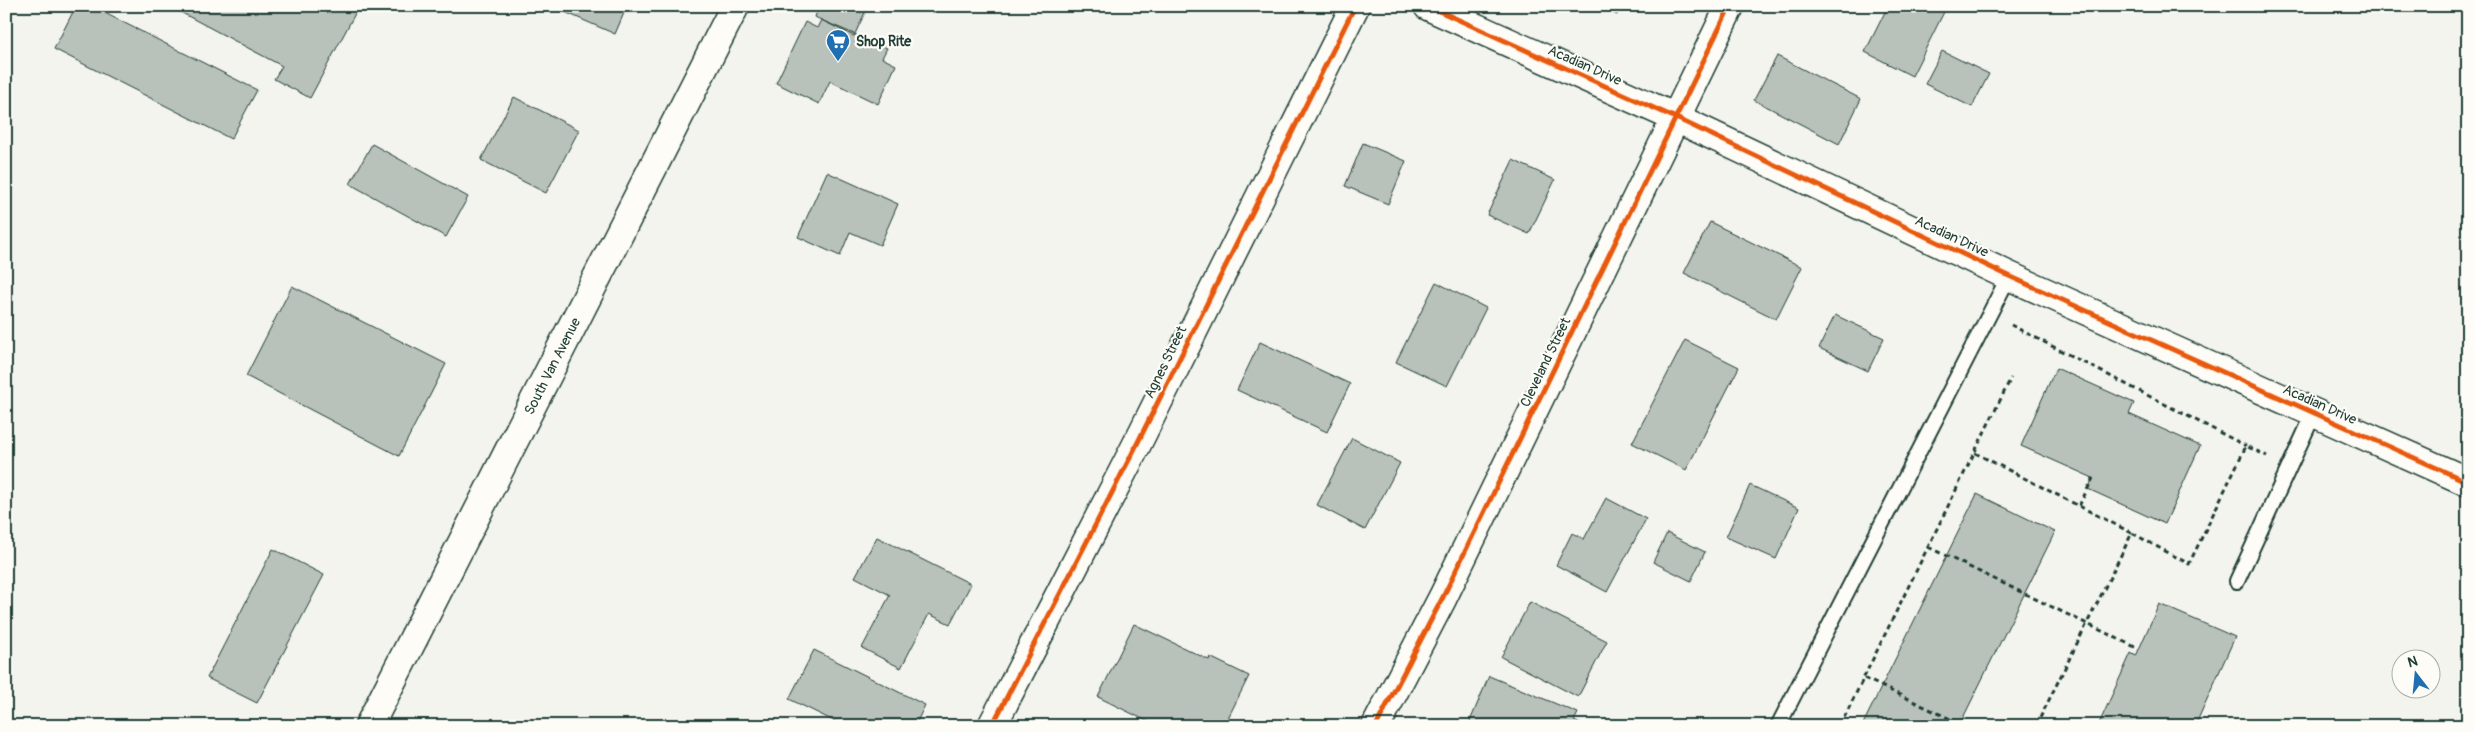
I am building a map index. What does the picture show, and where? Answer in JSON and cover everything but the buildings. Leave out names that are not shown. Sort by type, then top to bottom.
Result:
[{"type":"street","name":"South Van Avenue","points":[[369,726],[735,6]]},
{"type":"street","name":"Agnes Street","points":[[992,726],[1131,457],[1355,6]]},
{"type":"street","name":"Acadian Drive","points":[[1428,6],[1676,118],[2008,276],[2468,482]]},
{"type":"street","name":"Cleveland Street","points":[[1376,726],[1447,588],[1730,6]]},
{"type":"lane","points":[[1778,726],[2008,276]]},
{"type":"lane","points":[[2237,581],[2314,413]]},
{"type":"path","points":[[1989,314],[2289,467]]},
{"type":"path","points":[[1840,726],[2011,378]]},
{"type":"path","points":[[1974,452],[2189,564],[2246,446]]},
{"type":"path","points":[[2079,506],[2093,478]]},
{"type":"path","points":[[2036,726],[2132,533]]},
{"type":"path","points":[[1928,547],[2139,649]]},
{"type":"path","points":[[1863,678],[1965,726]]},
{"type":"cycle path","points":[[992,726],[1135,448],[1355,6]]},
{"type":"cycle path","points":[[1428,6],[1676,118],[2009,276],[2468,482]]},
{"type":"cycle path","points":[[1376,726],[1443,597],[1730,6]]},
{"type":"place","name":"Shop Rite","points":[[838,62]]}]
